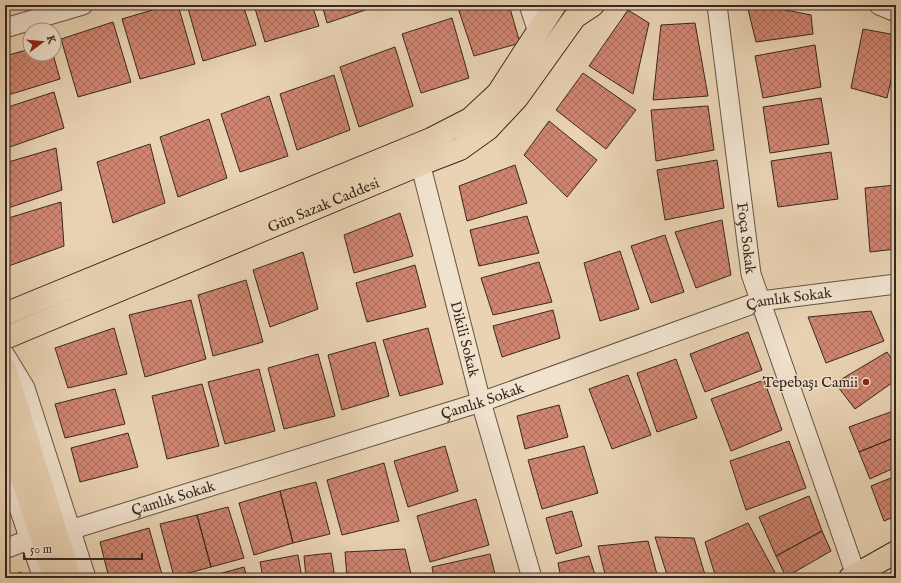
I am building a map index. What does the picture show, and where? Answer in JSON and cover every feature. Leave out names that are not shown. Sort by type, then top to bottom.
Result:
[{"type":"main road","name":"Gün Sazak Caddesi","points":[[5,338],[418,155],[431,139],[470,119],[498,93],[555,5]]},
{"type":"main road","name":"Gün Sazak Caddesi","points":[[5,314],[418,155],[460,149],[488,129],[517,98],[575,17],[593,5]]},
{"type":"main road","points":[[5,368],[70,578]]},
{"type":"main road","points":[[5,426],[55,578]]},
{"type":"main road","points":[[853,576],[894,556]]},
{"type":"street","points":[[5,28],[83,5]]},
{"type":"street","points":[[529,5],[538,32]]},
{"type":"street","name":"Foça Sokak","points":[[717,5],[752,274],[853,576]]},
{"type":"street","points":[[879,5],[896,12]]},
{"type":"street","name":"Dikili Sokak","points":[[418,155],[481,402],[532,578]]},
{"type":"street","name":"Çamlık Sokak","points":[[70,530],[481,402],[761,301],[896,284]]},
{"type":"street","points":[[5,355],[25,388],[86,578]]},
{"type":"street","points":[[5,467],[43,578]]},
{"type":"street","points":[[5,549],[30,539]]},
{"type":"building","points":[[169,5],[178,5],[195,64],[140,79],[122,19]]},
{"type":"building","points":[[187,5],[243,5],[256,45],[203,61]]},
{"type":"building","points":[[254,5],[312,5],[319,26],[265,42]]},
{"type":"building","points":[[322,5],[380,5],[327,23]]},
{"type":"building","points":[[457,5],[509,5],[520,43],[474,56]]},
{"type":"building","points":[[747,5],[760,5],[811,15],[813,34],[756,42]]},
{"type":"building","points":[[628,10],[649,23],[633,94],[589,66]]},
{"type":"building","points":[[452,18],[469,78],[421,93],[402,34]]},
{"type":"building","points":[[113,22],[131,82],[78,97],[62,39]]},
{"type":"building","points":[[695,23],[708,96],[653,100],[661,25]]},
{"type":"building","points":[[863,29],[896,35],[896,58],[887,98],[851,88]]},
{"type":"building","points":[[815,45],[821,87],[763,98],[755,56]]},
{"type":"building","points":[[395,47],[413,106],[359,127],[340,67]]},
{"type":"building","points":[[22,51],[22,62],[55,62],[60,79],[5,96],[5,56]]},
{"type":"building","points":[[583,73],[636,110],[606,149],[556,110]]},
{"type":"building","points":[[334,75],[350,130],[297,150],[280,94]]},
{"type":"building","points":[[54,92],[64,128],[7,148],[5,141],[5,108]]},
{"type":"building","points":[[269,96],[288,156],[240,172],[221,114]]},
{"type":"building","points":[[821,98],[829,144],[770,153],[763,107]]},
{"type":"building","points":[[708,106],[714,150],[656,161],[651,110]]},
{"type":"building","points":[[209,119],[227,178],[178,197],[160,137]]},
{"type":"building","points":[[549,121],[597,160],[567,197],[524,155]]},
{"type":"building","points":[[150,144],[165,203],[113,223],[97,162]]},
{"type":"building","points":[[56,148],[62,190],[5,209],[5,163]]},
{"type":"building","points":[[831,152],[838,199],[778,207],[771,161]]},
{"type":"building","points":[[717,160],[724,208],[665,220],[657,170]]},
{"type":"building","points":[[515,165],[527,203],[467,221],[459,186]]},
{"type":"building","points":[[896,185],[896,249],[870,252],[865,188]]},
{"type":"building","points":[[61,202],[64,246],[6,267],[5,219]]},
{"type":"building","points":[[400,213],[413,256],[354,273],[344,235]]},
{"type":"building","points":[[527,216],[539,253],[479,266],[470,230]]},
{"type":"building","points":[[722,220],[731,275],[696,288],[675,232]]},
{"type":"building","points":[[665,235],[684,292],[651,303],[631,246]]},
{"type":"building","points":[[620,251],[639,309],[600,321],[584,263]]},
{"type":"building","points":[[303,252],[318,309],[270,327],[253,270]]},
{"type":"building","points":[[539,262],[552,302],[493,315],[481,278]]},
{"type":"building","points":[[415,265],[426,307],[367,322],[356,283]]},
{"type":"building","points":[[246,280],[263,342],[213,356],[198,295]]},
{"type":"building","points":[[191,300],[206,359],[145,377],[129,315]]},
{"type":"building","points":[[553,310],[560,338],[502,357],[493,326]]},
{"type":"building","points":[[871,311],[884,341],[826,363],[808,317]]},
{"type":"building","points":[[114,328],[127,374],[68,388],[55,348]]},
{"type":"building","points":[[428,328],[443,384],[400,396],[383,340]]},
{"type":"building","points":[[748,332],[762,370],[705,392],[690,354]]},
{"type":"building","points":[[375,342],[389,396],[342,410],[328,355]]},
{"type":"building","name":"Tepebaşı Camii","points":[[887,352],[896,365],[896,380],[855,409],[835,383]]},
{"type":"building","points":[[318,354],[335,416],[284,429],[268,368]]},
{"type":"building","points":[[676,359],[697,418],[657,432],[637,373]]},
{"type":"building","points":[[259,369],[275,431],[225,444],[208,382]]},
{"type":"building","points":[[628,375],[651,435],[612,449],[589,389]]},
{"type":"building","points":[[764,380],[782,430],[731,451],[711,399]]},
{"type":"building","points":[[202,384],[219,446],[167,459],[152,396]]},
{"type":"building","points":[[115,389],[125,424],[65,438],[55,404]]},
{"type":"building","points":[[559,405],[568,437],[525,449],[517,416]]},
{"type":"building","points":[[896,410],[896,437],[859,452],[849,427]]},
{"type":"building","points":[[128,433],[138,467],[80,482],[71,448]]},
{"type":"building","points":[[896,437],[896,467],[870,479],[859,452]]},
{"type":"building","points":[[789,441],[806,488],[746,510],[730,461]]},
{"type":"building","points":[[445,446],[458,491],[408,507],[394,461]]},
{"type":"building","points":[[584,446],[598,493],[542,509],[528,460]]},
{"type":"building","points":[[384,463],[399,521],[342,535],[327,480]]},
{"type":"building","points":[[896,476],[896,516],[884,521],[871,486]]},
{"type":"building","points":[[316,482],[330,534],[293,543],[280,491]]},
{"type":"building","points":[[280,491],[293,543],[254,555],[239,503]]},
{"type":"building","points":[[809,496],[822,531],[776,556],[759,517]]},
{"type":"building","points":[[476,499],[489,545],[430,562],[417,516]]},
{"type":"building","points":[[228,507],[244,558],[211,567],[197,515]]},
{"type":"building","points":[[572,511],[582,546],[556,554],[546,518]]},
{"type":"building","points":[[197,515],[211,567],[174,577],[160,524]]},
{"type":"building","points":[[748,523],[778,578],[716,578],[705,542]]},
{"type":"building","points":[[149,528],[163,578],[109,578],[100,542]]},
{"type":"building","points":[[822,531],[831,551],[786,577],[776,556]]},
{"type":"building","points":[[655,537],[694,538],[706,578],[668,578]]},
{"type":"building","points":[[648,541],[658,578],[606,578],[598,546]]},
{"type":"building","points":[[405,549],[412,578],[347,578],[345,552]]},
{"type":"building","points":[[331,553],[335,578],[306,578],[304,556]]},
{"type":"building","points":[[490,554],[496,578],[434,578],[432,567]]},
{"type":"building","points":[[298,555],[302,578],[263,578],[260,562]]},
{"type":"building","points":[[589,556],[596,578],[561,578],[558,563]]},
{"type":"building","points":[[244,567],[247,578],[204,578]]},
{"type":"building","points":[[21,572],[24,578],[8,578]]},
{"type":"place","name":"Tepebaşı Camii","points":[[866,382]]}]
